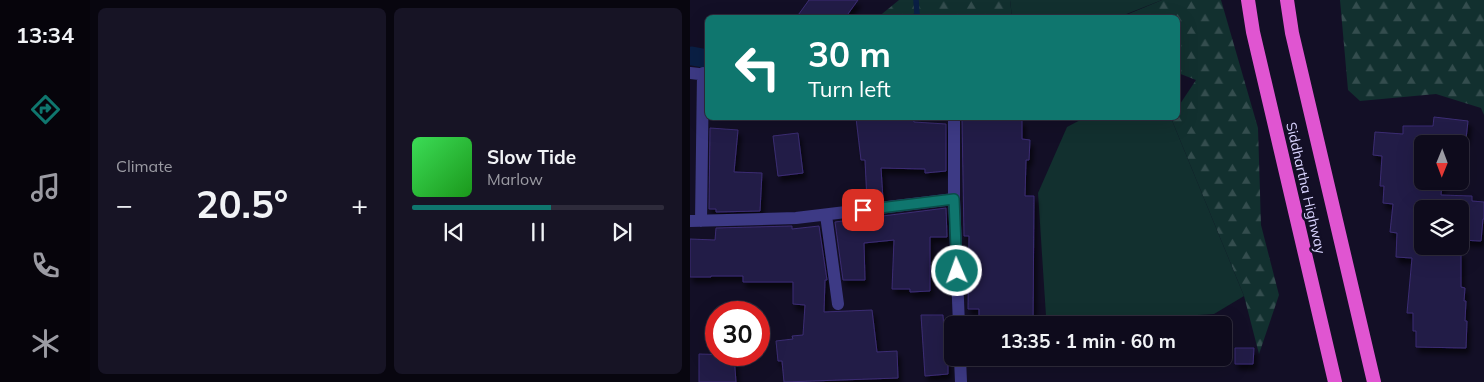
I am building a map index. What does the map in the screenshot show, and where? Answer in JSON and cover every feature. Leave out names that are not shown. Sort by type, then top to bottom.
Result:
[{"type":"highway","name":"Siddhartha Highway","points":[[1248,0],[1253,32],[1335,382]]},
{"type":"highway","name":"Siddhartha Highway","points":[[1287,0],[1292,33],[1374,382]]},
{"type":"street","points":[[700,73],[695,221],[796,218],[954,199]]},
{"type":"street","points":[[954,120],[954,199],[959,316]]},
{"type":"street","points":[[826,215],[838,304]]},
{"type":"street","points":[[960,366],[961,382]]},
{"type":"green space","points":[[899,0],[1010,0],[1012,15],[881,15]]},
{"type":"green space","points":[[1010,0],[1162,0],[1124,15],[1012,15]]},
{"type":"green space","points":[[1162,0],[1221,0],[1258,128],[1261,225],[1279,295],[1259,354],[1244,296],[1172,120],[1180,120],[1180,104],[1196,80],[1180,74],[1180,15],[1126,15]]},
{"type":"green space","points":[[1340,0],[1484,0],[1484,115],[1481,108],[1436,94],[1360,101],[1348,90]]},
{"type":"green space","points":[[1080,120],[1172,120],[1244,296],[1214,314],[1182,316],[1046,316],[1038,193],[1067,127]]},
{"type":"building","points":[[809,0],[858,0],[847,15],[798,15]]},
{"type":"building","points":[[1434,117],[1468,121],[1466,135],[1414,135],[1414,190],[1441,190],[1441,195],[1472,196],[1472,201],[1484,202],[1481,241],[1469,240],[1469,200],[1414,200],[1414,255],[1461,255],[1461,287],[1465,288],[1464,301],[1466,301],[1466,348],[1416,347],[1416,331],[1413,331],[1413,313],[1407,313],[1412,258],[1396,257],[1397,233],[1390,232],[1393,204],[1383,203],[1384,186],[1380,186],[1382,156],[1373,155],[1375,132],[1403,134],[1403,126],[1433,126]]},
{"type":"building","points":[[856,120],[914,120],[914,122],[946,124],[946,171],[925,173],[925,169],[881,168],[883,199],[867,201],[865,160],[861,160]]},
{"type":"building","points":[[962,120],[1022,120],[1022,139],[1030,140],[1029,160],[1026,160],[1025,196],[1034,196],[1033,316],[979,316],[979,309],[968,309],[969,236],[964,236]]},
{"type":"building","points":[[710,128],[738,130],[734,172],[762,173],[760,211],[716,212],[716,209],[709,209]]},
{"type":"building","points":[[798,133],[803,173],[778,176],[773,136]]},
{"type":"building","points":[[946,208],[947,237],[930,237],[930,291],[910,292],[910,289],[892,289],[894,240],[864,243],[865,280],[843,280],[835,222]]},
{"type":"building","points":[[792,226],[792,229],[819,226],[827,280],[825,280],[824,312],[872,310],[877,352],[897,351],[898,378],[784,382],[782,361],[778,361],[776,341],[793,339],[792,336],[803,335],[805,305],[793,304],[793,282],[743,282],[743,276],[690,277],[690,239],[715,240],[716,228]]},
{"type":"building","points":[[921,315],[943,315],[944,366],[948,366],[948,374],[925,376]]},
{"type":"building","points":[[1235,348],[1254,348],[1253,364],[1235,364]]},
{"type":"building","points":[[699,354],[705,354],[705,366],[735,366],[736,382],[699,382]]},
{"type":"waterway","points":[[916,0],[916,15]]},
{"type":"waterway","points":[[692,56],[705,58]]},
{"type":"route","points":[[863,210],[954,199],[957,271]]}]
